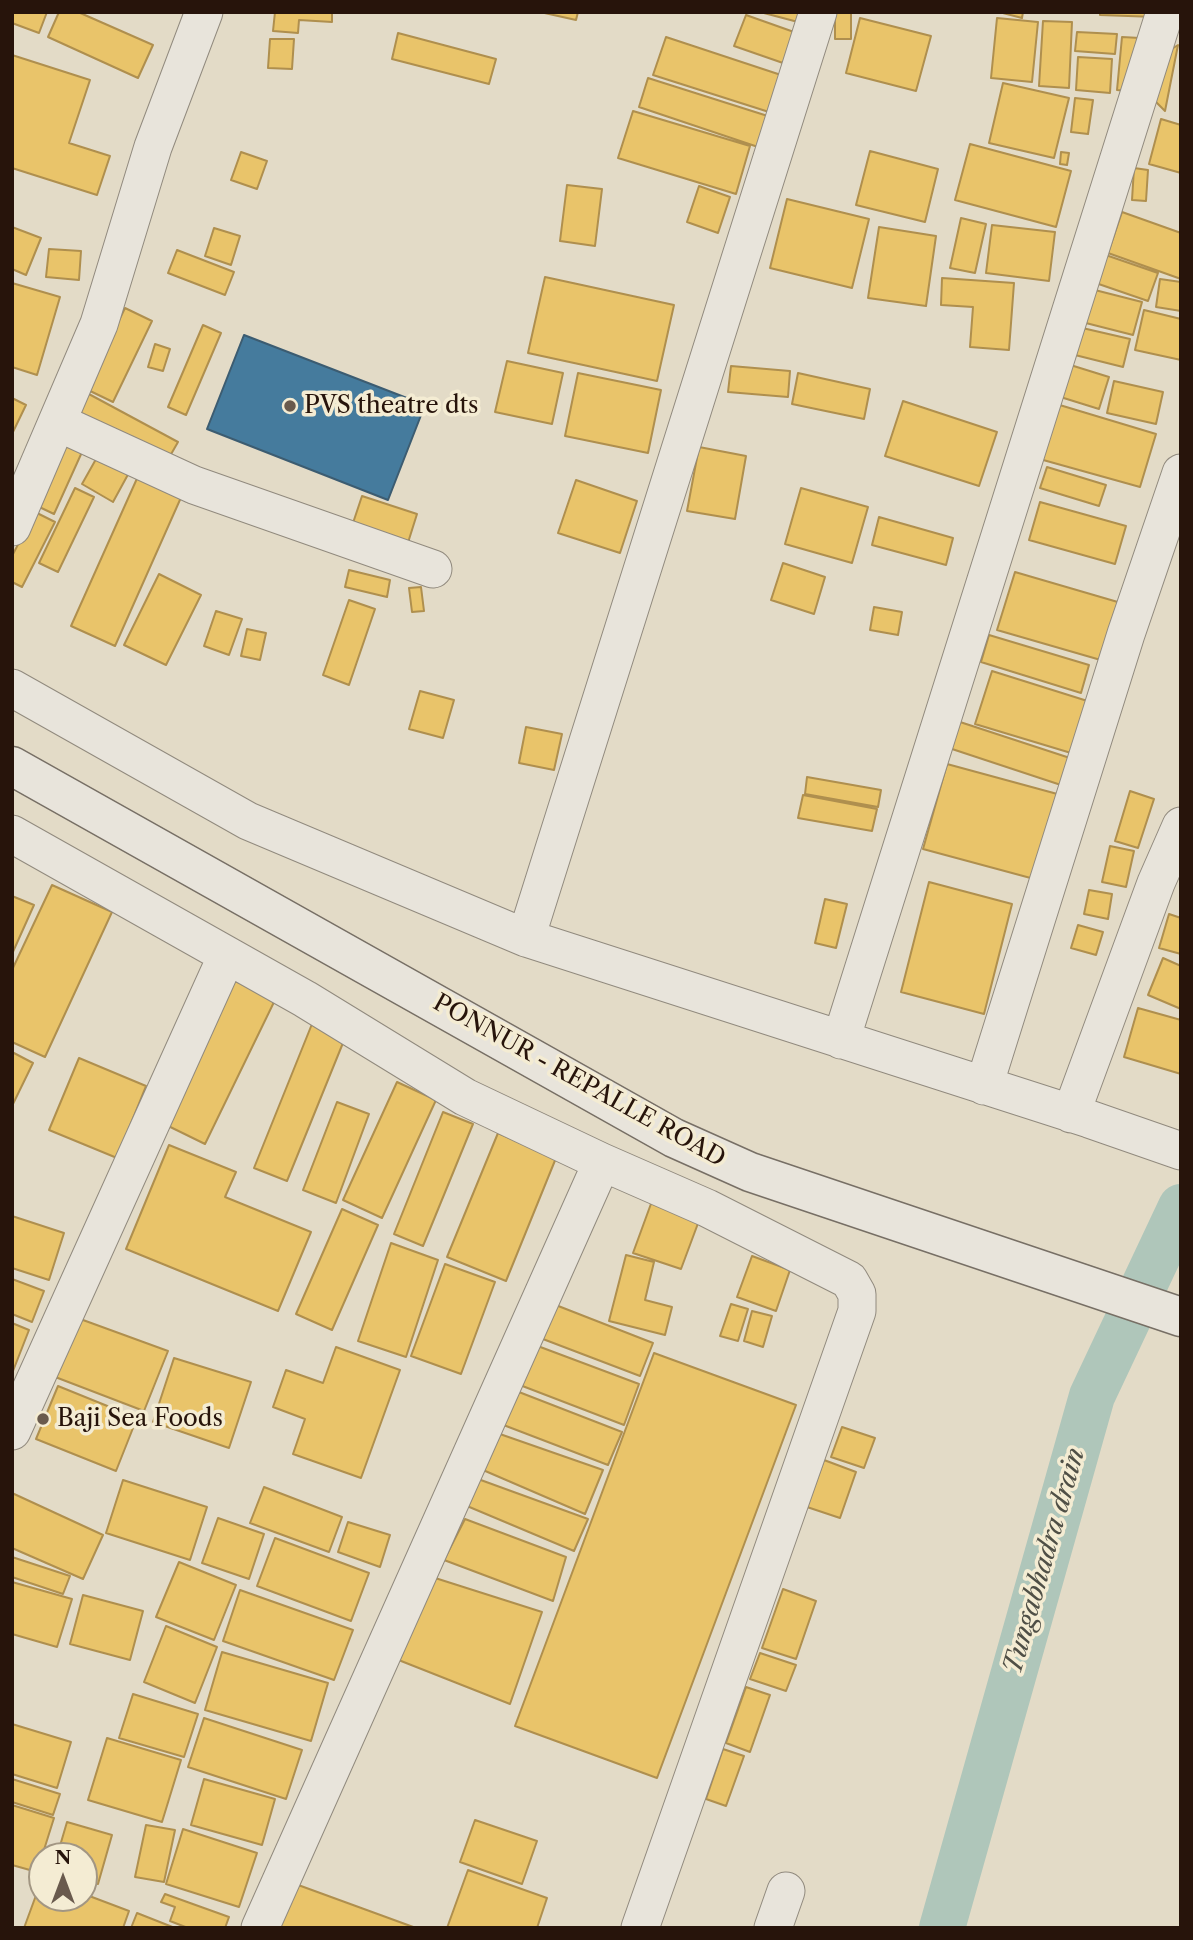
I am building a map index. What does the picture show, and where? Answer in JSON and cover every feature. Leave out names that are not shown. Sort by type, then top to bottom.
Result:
[{"type":"main road","name":"PONNUR - REPALLE ROAD","points":[[12,766],[674,1138],[750,1172],[1181,1317]]},
{"type":"street","points":[[12,527],[99,324],[153,147],[204,12]]},
{"type":"street","points":[[526,938],[818,12]]},
{"type":"street","points":[[841,1040],[1165,12]]},
{"type":"street","points":[[57,422],[194,485],[433,569]]},
{"type":"street","points":[[984,1086],[1126,634],[1181,472]]},
{"type":"street","points":[[12,688],[248,821],[526,938],[1181,1151]]},
{"type":"street","points":[[1080,1116],[1156,883],[1181,826]]},
{"type":"street","points":[[12,834],[306,999],[465,1097],[706,1208],[849,1279],[857,1294],[857,1311],[639,1928]]},
{"type":"street","points":[[12,1431],[227,955]]},
{"type":"street","points":[[260,1928],[602,1162]]},
{"type":"street","points":[[773,1928],[786,1891]]},
{"type":"building: Homes","points":[[12,12],[47,12],[39,33],[12,23]]},
{"type":"building: Homes","points":[[59,12],[78,12],[153,45],[138,78],[48,37]]},
{"type":"building: Homes","points":[[275,12],[332,12],[332,22],[299,20],[298,33],[273,31]]},
{"type":"building: Homes","points":[[540,12],[578,12],[576,20]]},
{"type":"building: Homes","points":[[760,12],[800,12],[798,22]]},
{"type":"building: Homes","points":[[835,12],[851,12],[851,39],[835,39]]},
{"type":"building: Homes","points":[[999,12],[1023,12],[1022,18]]},
{"type":"building: Homes","points":[[1100,12],[1156,12],[1156,17],[1100,15]]},
{"type":"building: Homes","points":[[746,15],[794,32],[783,63],[734,46]]},
{"type":"building: Homes","points":[[860,18],[931,36],[916,91],[846,73]]},
{"type":"building: Homes","points":[[997,18],[1038,22],[1032,82],[991,78]]},
{"type":"building: Homes","points":[[1043,21],[1072,22],[1069,88],[1039,86]]},
{"type":"building: Homes","points":[[1077,32],[1117,34],[1115,54],[1075,51]]},
{"type":"building: Homes","points":[[398,33],[496,59],[489,84],[392,59]]},
{"type":"building: Homes","points":[[666,37],[781,75],[769,112],[653,75]]},
{"type":"building: Homes","points":[[1122,37],[1140,38],[1135,92],[1117,90]]},
{"type":"building: Homes","points":[[270,39],[294,39],[292,69],[268,68]]},
{"type":"building: Homes","points":[[1178,45],[1165,111],[1152,98],[1167,52]]},
{"type":"building: Homes","points":[[12,55],[90,80],[69,143],[110,156],[97,195],[12,168]]},
{"type":"building: Homes","points":[[1078,57],[1112,59],[1110,93],[1076,90]]},
{"type":"building: Homes","points":[[648,78],[774,118],[764,149],[639,107]]},
{"type":"building: Homes","points":[[1003,83],[1069,98],[1054,158],[989,143]]},
{"type":"building: Homes","points":[[1075,98],[1093,100],[1088,134],[1071,132]]},
{"type":"building: Homes","points":[[633,111],[750,146],[736,194],[618,158]]},
{"type":"building: Homes","points":[[1161,119],[1181,125],[1181,173],[1149,164]]},
{"type":"building: Homes","points":[[970,144],[1071,171],[1056,227],[955,200]]},
{"type":"building: Homes","points":[[870,151],[938,169],[925,222],[856,205]]},
{"type":"building: Homes","points":[[241,152],[267,161],[257,189],[231,180]]},
{"type":"building: Homes","points":[[1061,152],[1069,153],[1067,165],[1060,164]]},
{"type":"building: Homes","points":[[1134,168],[1148,170],[1146,201],[1132,200]]},
{"type":"building: Homes","points":[[567,185],[602,189],[595,246],[560,241]]},
{"type":"building: Homes","points":[[699,186],[730,197],[718,233],[687,222]]},
{"type":"building: Homes","points":[[787,199],[869,219],[852,288],[770,268]]},
{"type":"building: Homes","points":[[1122,212],[1181,233],[1181,279],[1108,253]]},
{"type":"building: Homes","points":[[961,218],[986,224],[975,273],[950,268]]},
{"type":"building: Homes","points":[[992,225],[1055,232],[1049,281],[986,273]]},
{"type":"building: Homes","points":[[12,227],[41,238],[26,275],[12,269]]},
{"type":"building: Homes","points":[[879,227],[936,236],[926,306],[868,298]]},
{"type":"building: Homes","points":[[214,228],[240,236],[231,265],[205,256]]},
{"type":"building: Homes","points":[[49,249],[81,251],[79,280],[46,277]]},
{"type":"building: Homes","points":[[177,250],[234,272],[225,295],[168,273]]},
{"type":"building: Homes","points":[[1097,252],[1158,273],[1148,301],[1087,280]]},
{"type":"building: Homes","points":[[545,277],[674,305],[657,381],[528,353]]},
{"type":"building: Homes","points":[[942,278],[1014,283],[1009,350],[970,347],[973,307],[941,305]]},
{"type":"building: Homes","points":[[1160,279],[1181,282],[1181,311],[1156,307]]},
{"type":"building: Homes","points":[[12,283],[60,297],[37,375],[12,367]]},
{"type":"building: Homes","points":[[1087,288],[1142,302],[1133,335],[1078,321]]},
{"type":"building: Homes","points":[[125,308],[152,321],[113,402],[86,389]]},
{"type":"building: Homes","points":[[1144,310],[1181,319],[1181,360],[1135,350]]},
{"type":"building: Homes","points":[[203,325],[221,333],[186,415],[168,407]]},
{"type":"building: Homes","points":[[1078,327],[1130,339],[1123,367],[1071,354]]},
{"type":"building: Homes","points":[[155,344],[170,349],[163,371],[148,367]]},
{"type":"building: Homes","points":[[507,361],[563,373],[552,424],[495,412]]},
{"type":"building: Homes","points":[[1064,363],[1109,377],[1099,409],[1054,395]]},
{"type":"building: Homes","points":[[731,366],[790,371],[788,397],[728,392]]},
{"type":"building: Homes","points":[[578,373],[661,390],[648,453],[565,436]]},
{"type":"building: Homes","points":[[798,373],[870,389],[864,419],[792,404]]},
{"type":"building: Homes","points":[[1114,381],[1163,392],[1156,424],[1107,413]]},
{"type":"building: Homes","points":[[87,393],[178,442],[166,463],[76,414]]},
{"type":"building: Homes","points":[[12,398],[26,405],[12,434]]},
{"type":"building: Homes","points":[[903,401],[997,432],[979,486],[885,456]]},
{"type":"building: Homes","points":[[1053,403],[1156,434],[1140,487],[1036,458]]},
{"type":"building: Homes","points":[[66,431],[87,441],[54,514],[33,504]]},
{"type":"building: Homes","points":[[699,447],[746,456],[735,519],[687,511]]},
{"type":"building: Homes","points":[[100,452],[131,469],[113,502],[82,484]]},
{"type":"building: Homes","points":[[1047,467],[1106,485],[1099,506],[1040,488]]},
{"type":"building: Homes","points":[[139,474],[183,493],[115,646],[71,626]]},
{"type":"building: Homes","points":[[576,480],[637,501],[620,553],[558,533]]},
{"type":"building: Homes","points":[[75,488],[94,497],[58,572],[39,563]]},
{"type":"building: Homes","points":[[801,488],[868,507],[852,563],[785,544]]},
{"type":"building: Homes","points":[[362,496],[417,514],[406,549],[352,526]]},
{"type":"building: Homes","points":[[1040,502],[1126,526],[1115,564],[1029,540]]},
{"type":"building: Homes","points":[[35,512],[55,522],[22,587],[12,582],[12,556]]},
{"type":"building: Homes","points":[[879,517],[953,538],[946,565],[872,545]]},
{"type":"building: Homes","points":[[783,563],[825,577],[814,614],[771,600]]},
{"type":"building: Homes","points":[[349,570],[390,580],[387,597],[345,587]]},
{"type":"building: Homes","points":[[1015,572],[1128,605],[1111,663],[997,630]]},
{"type":"building: Homes","points":[[159,574],[201,595],[166,665],[124,645]]},
{"type":"building: Homes","points":[[421,587],[424,611],[412,612],[409,588]]},
{"type":"building: Homes","points":[[349,600],[375,609],[349,685],[323,675]]},
{"type":"building: Homes","points":[[874,607],[902,612],[898,635],[870,630]]},
{"type":"building: Homes","points":[[216,611],[242,619],[229,655],[204,646]]},
{"type":"building: Homes","points":[[247,629],[266,633],[260,660],[241,656]]},
{"type":"building: Homes","points":[[989,635],[1089,665],[1081,693],[981,662]]},
{"type":"building: Homes","points":[[992,671],[1097,704],[1081,756],[975,724]]},
{"type":"building: Homes","points":[[420,691],[454,700],[443,738],[409,729]]},
{"type":"building: Homes","points":[[957,721],[1076,760],[1067,787],[949,748]]},
{"type":"building: Homes","points":[[526,727],[562,734],[554,770],[519,763]]},
{"type":"building: Homes","points":[[947,764],[1061,795],[1038,880],[923,849]]},
{"type":"building: Homes","points":[[807,777],[881,790],[878,807],[805,794]]},
{"type":"building: Homes","points":[[1130,791],[1154,799],[1138,848],[1115,841]]},
{"type":"building: Homes","points":[[803,795],[877,809],[872,831],[798,818]]},
{"type":"building: Homes","points":[[1110,846],[1134,851],[1126,887],[1102,882]]},
{"type":"building: Homes","points":[[929,882],[1012,904],[984,1014],[901,992]]},
{"type":"building: Homes","points":[[52,885],[112,912],[45,1057],[12,1042],[12,970]]},
{"type":"building: Homes","points":[[1089,890],[1112,894],[1108,919],[1084,914]]},
{"type":"building: Homes","points":[[12,896],[34,905],[12,954]]},
{"type":"building: Homes","points":[[825,899],[847,904],[836,948],[815,943]]},
{"type":"building: Homes","points":[[1169,914],[1181,918],[1181,954],[1159,948]]},
{"type":"building: Homes","points":[[1078,925],[1103,932],[1096,955],[1071,948]]},
{"type":"building: Homes","points":[[1163,958],[1181,966],[1181,1009],[1148,995]]},
{"type":"building: Homes","points":[[223,975],[275,1000],[205,1144],[154,1119]]},
{"type":"building: Homes","points":[[1138,1008],[1181,1020],[1181,1074],[1124,1057]]},
{"type":"building: Homes","points":[[314,1019],[347,1033],[287,1181],[254,1168]]},
{"type":"building: Homes","points":[[12,1052],[33,1063],[12,1106]]},
{"type":"building: Homes","points":[[79,1058],[146,1086],[117,1158],[49,1130]]},
{"type":"building: Homes","points":[[397,1082],[436,1100],[382,1218],[343,1200]]},
{"type":"building: Homes","points":[[337,1102],[369,1114],[336,1203],[303,1190]]},
{"type":"building: Homes","points":[[443,1112],[473,1124],[423,1246],[394,1234]]},
{"type":"building: Homes","points":[[498,1133],[556,1158],[506,1281],[447,1257]]},
{"type":"building: Homes","points":[[169,1145],[236,1172],[225,1197],[311,1232],[278,1311],[126,1249]]},
{"type":"building: Homes","points":[[652,1201],[700,1218],[681,1269],[633,1253]]},
{"type":"building: Homes","points":[[342,1209],[378,1225],[332,1330],[296,1314]]},
{"type":"building: Homes","points":[[12,1216],[64,1233],[49,1280],[12,1268]]},
{"type":"building: Homes","points":[[391,1243],[438,1260],[406,1357],[358,1341]]},
{"type":"building: Homes","points":[[626,1255],[654,1262],[645,1300],[672,1307],[665,1335],[609,1321]]},
{"type":"building: Homes","points":[[752,1256],[790,1270],[776,1311],[737,1297]]},
{"type":"building: Homes","points":[[445,1264],[495,1282],[461,1374],[411,1356]]},
{"type":"building: Homes","points":[[12,1279],[44,1291],[32,1322],[12,1314]]},
{"type":"building: Homes","points":[[548,1302],[653,1343],[640,1376],[535,1336]]},
{"type":"building: Homes","points":[[731,1304],[748,1309],[738,1341],[720,1336]]},
{"type":"building: Homes","points":[[752,1311],[772,1316],[763,1347],[744,1341]]},
{"type":"building: Homes","points":[[72,1316],[168,1351],[144,1411],[50,1375]]},
{"type":"building: Homes","points":[[12,1323],[29,1330],[13,1371],[12,1371]]},
{"type":"building: Homes","points":[[527,1342],[639,1384],[624,1425],[512,1382]]},
{"type":"building: Homes","points":[[336,1347],[400,1370],[361,1478],[293,1454],[305,1419],[273,1407],[286,1370],[323,1383]]},
{"type":"building: Homes","points":[[654,1353],[796,1405],[657,1778],[515,1726]]},
{"type":"building: Homes","points":[[174,1358],[251,1382],[229,1448],[153,1422]]},
{"type":"building: Homes","points":[[58,1386],[137,1418],[116,1471],[36,1439]]},
{"type":"building: Homes","points":[[506,1387],[622,1432],[608,1465],[493,1421]]},
{"type":"building: Homes","points":[[842,1427],[875,1438],[864,1468],[831,1457]]},
{"type":"building: Homes","points":[[497,1433],[603,1470],[585,1514],[476,1467]]},
{"type":"building: Homes","points":[[824,1460],[856,1472],[840,1518],[807,1507]]},
{"type":"building: Homes","points":[[478,1479],[588,1519],[574,1551],[467,1506]]},
{"type":"building: Homes","points":[[123,1480],[207,1507],[190,1560],[106,1533]]},
{"type":"building: Homes","points":[[264,1487],[342,1517],[329,1552],[250,1523]]},
{"type":"building: Homes","points":[[12,1493],[103,1535],[83,1579],[12,1548]]},
{"type":"building: Homes","points":[[218,1518],[264,1534],[249,1579],[202,1563]]},
{"type":"building: Homes","points":[[465,1519],[566,1557],[553,1601],[444,1560]]},
{"type":"building: Homes","points":[[348,1522],[390,1535],[380,1567],[338,1552]]},
{"type":"building: Homes","points":[[275,1538],[369,1573],[351,1621],[257,1586]]},
{"type":"building: Homes","points":[[12,1557],[70,1576],[63,1594],[12,1577]]},
{"type":"building: Homes","points":[[179,1562],[236,1585],[214,1640],[156,1617]]},
{"type":"building: Homes","points":[[432,1577],[542,1612],[510,1704],[396,1659]]},
{"type":"building: Homes","points":[[12,1582],[72,1599],[57,1647],[12,1634]]},
{"type":"building: Homes","points":[[783,1589],[816,1601],[796,1659],[762,1648]]},
{"type":"building: Homes","points":[[240,1590],[353,1630],[334,1680],[223,1641]]},
{"type":"building: Homes","points":[[83,1595],[143,1611],[130,1660],[70,1644]]},
{"type":"building: Homes","points":[[166,1626],[217,1647],[195,1703],[144,1682]]},
{"type":"building: Homes","points":[[222,1652],[328,1683],[311,1741],[205,1710]]},
{"type":"building: Homes","points":[[760,1653],[796,1665],[786,1691],[750,1679]]},
{"type":"building: Homes","points":[[746,1687],[770,1695],[750,1752],[726,1743]]},
{"type":"building: Homes","points":[[133,1694],[198,1714],[184,1757],[119,1738]]},
{"type":"building: Homes","points":[[204,1718],[302,1750],[286,1799],[188,1767]]},
{"type":"building: Homes","points":[[12,1724],[71,1742],[57,1788],[12,1774]]},
{"type":"building: Homes","points":[[107,1738],[181,1760],[162,1822],[88,1800]]},
{"type":"building: Homes","points":[[723,1749],[744,1756],[726,1806],[706,1799]]},
{"type":"building: Homes","points":[[12,1779],[60,1794],[53,1815],[12,1802]]},
{"type":"building: Homes","points":[[204,1779],[275,1799],[262,1845],[191,1825]]},
{"type":"building: Homes","points":[[12,1805],[54,1818],[46,1842],[28,1842],[28,1869],[12,1865]]},
{"type":"building: Homes","points":[[475,1820],[537,1841],[522,1884],[460,1862]]},
{"type":"building: Homes","points":[[67,1822],[112,1835],[98,1884],[98,1842],[61,1842]]},
{"type":"building: Homes","points":[[146,1825],[175,1830],[164,1882],[135,1877]]},
{"type":"building: Homes","points":[[183,1829],[257,1853],[239,1907],[166,1884]]},
{"type":"building: Homes","points":[[468,1870],[547,1898],[537,1928],[447,1928]]},
{"type":"building: Homes","points":[[290,1882],[416,1928],[273,1928]]},
{"type":"building: Homes","points":[[165,1894],[229,1917],[225,1928],[188,1928],[170,1921],[175,1907],[161,1902]]},
{"type":"building: Homes","points":[[98,1899],[129,1911],[123,1928],[24,1928],[30,1912],[98,1912]]},
{"type":"building: Homes","points":[[137,1913],[175,1928],[131,1928]]},
{"type":"building: Public","points":[[244,335],[425,405],[388,500],[207,429]]},
{"type":"waterway","name":"Tungabhadra drain","points":[[942,1928],[1092,1396],[1181,1207]]},
{"type":"place","name":"PVS theatre dts","points":[[290,406]]},
{"type":"place","name":"Baji Sea Foods","points":[[43,1419]]}]
